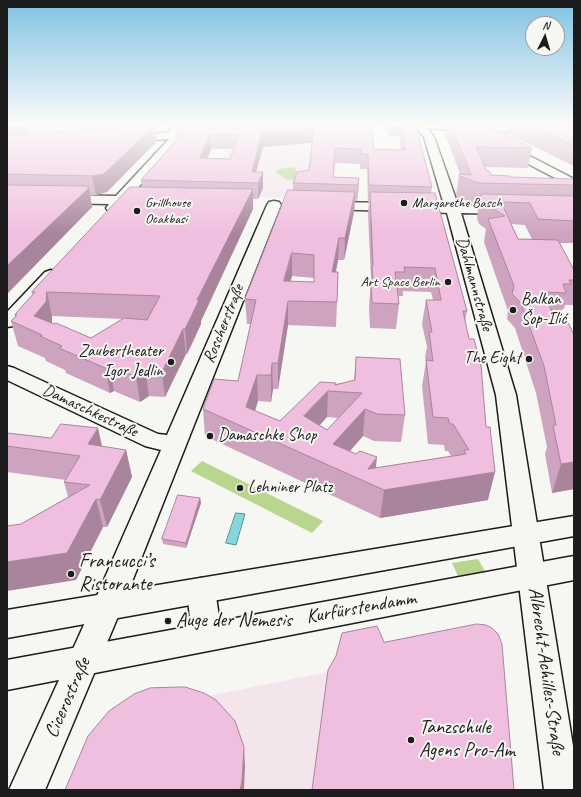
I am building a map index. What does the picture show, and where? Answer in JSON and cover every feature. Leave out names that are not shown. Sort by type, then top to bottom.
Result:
[{"type":"main road","points":[[540,160],[568,174],[574,184]]},
{"type":"main road","points":[[7,624],[574,526]]},
{"type":"main road","name":"Kurfürstendamm","points":[[7,675],[84,662],[207,637],[574,568]]},
{"type":"street","points":[[102,220],[156,160]]},
{"type":"street","name":"Dahlmannstraße","points":[[437,160],[506,395],[532,575]]},
{"type":"street","points":[[7,198],[160,202]]},
{"type":"street","name":"Roscherstraße","points":[[175,444],[280,205],[260,204]]},
{"type":"street","points":[[317,206],[412,208]]},
{"type":"street","points":[[426,208],[517,210]]},
{"type":"street","points":[[7,322],[59,267]]},
{"type":"street","name":"Damaschkestraße","points":[[7,372],[153,441],[175,444]]},
{"type":"street","points":[[107,606],[175,444]]},
{"type":"street","name":"Albrecht-Achilles-Straße","points":[[532,575],[562,790]]},
{"type":"street","points":[[201,590],[207,637]]},
{"type":"street","name":"Cicerostraße","points":[[27,790],[84,662],[107,606]]},
{"type":"shaded area","points":[[222,160],[334,160],[332,199],[258,197],[217,174]]},
{"type":"shaded area","points":[[479,642],[505,790],[79,790],[108,716]]},
{"type":"green space","points":[[296,167],[296,179],[288,180],[275,172],[279,169]]},
{"type":"green space","points":[[202,461],[323,521],[312,533],[191,471]]},
{"type":"green space","points":[[478,559],[485,571],[458,576],[452,563]]},
{"type":"water","points":[[236,513],[245,514],[236,545],[226,543]]},
{"type":"building","points":[[7,160],[118,160],[104,174],[92,176],[7,174]]},
{"type":"building","points":[[159,160],[255,160],[252,172],[263,172],[258,183],[141,180]]},
{"type":"building","points":[[310,160],[334,160],[333,177],[359,178],[358,185],[293,183],[297,172],[309,170]]},
{"type":"building","points":[[368,160],[425,160],[432,187],[369,185]]},
{"type":"building","points":[[465,160],[482,160],[486,170],[489,171],[491,175],[574,179],[574,185],[478,183],[460,176],[459,174],[471,175]]},
{"type":"building","points":[[7,185],[86,186],[89,188],[7,266]]},
{"type":"building","points":[[130,187],[253,189],[197,300],[199,300],[191,317],[185,329],[183,329],[162,372],[145,370],[136,377],[109,365],[105,368],[59,348],[62,346],[11,321],[35,292],[32,292]],"holes":[[[47,292],[160,296],[147,320],[124,318],[91,338],[56,323],[54,324],[34,316],[46,302]]]},
{"type":"building","points":[[288,190],[355,192],[345,238],[339,238],[332,272],[338,272],[337,302],[288,301],[278,363],[272,363],[271,375],[257,375],[246,407],[280,421],[320,382],[336,383],[335,385],[355,380],[356,357],[400,359],[405,415],[377,414],[365,409],[333,444],[356,454],[360,451],[377,457],[368,469],[466,454],[464,450],[469,450],[453,424],[450,424],[448,418],[433,417],[426,360],[433,361],[429,332],[432,332],[426,300],[441,300],[435,268],[404,267],[405,272],[395,272],[399,304],[372,303],[371,284],[373,284],[373,266],[370,192],[435,193],[467,311],[463,311],[469,339],[474,339],[481,365],[486,427],[490,427],[495,472],[384,490],[203,409],[214,379],[238,381],[256,300],[245,299]],"holes":[[[292,253],[314,255],[314,282],[284,281]],[[328,391],[362,393],[327,430],[304,416]]]},
{"type":"building","points":[[484,194],[574,196],[574,221],[538,219],[530,203],[501,202],[518,239],[558,240],[574,270],[574,280],[569,280],[571,284],[563,284],[566,293],[544,292],[555,320],[567,320],[574,335],[574,462],[561,464],[553,426],[556,425],[544,366],[521,303],[512,294],[514,286],[488,219],[505,216],[482,202],[480,196]]},
{"type":"building","points":[[61,424],[98,428],[88,444],[126,450],[100,500],[96,499],[67,553],[7,562],[7,526],[21,524],[90,485],[64,482],[80,456],[7,446],[7,433],[51,438]]},
{"type":"building","points":[[178,495],[200,498],[186,543],[162,539]]},
{"type":"building","name":"Tanzschule Agens Pro-Am","points":[[477,624],[486,625],[492,628],[498,634],[502,644],[514,790],[312,790],[328,670],[336,656],[342,633],[377,626],[384,642]]},
{"type":"building","points":[[185,687],[204,693],[216,700],[235,721],[244,747],[240,790],[65,790],[88,736],[109,711],[134,694],[150,688]]},
{"type":"place","name":"Margarethe Basch","points":[[404,203]]},
{"type":"place","name":"Grillhouse Ocakbasi","points":[[137,211]]},
{"type":"place","name":"Art Space Berlin","points":[[448,282]]},
{"type":"place","name":"Balkan Šop-Ilić","points":[[513,310]]},
{"type":"place","name":"The Eight","points":[[529,359]]},
{"type":"place","name":"Zaubertheater Igor Jedlin","points":[[171,362]]},
{"type":"place","name":"Damaschke Shop","points":[[210,436]]},
{"type":"place","name":"Lehniner Platz","points":[[240,488]]},
{"type":"place","name":"Francucci’s Ristorante","points":[[71,574]]},
{"type":"place","name":"Auge der Nemesis","points":[[168,621]]},
{"type":"place","name":"Tanzschule Agens Pro-Am","points":[[411,740]]}]
